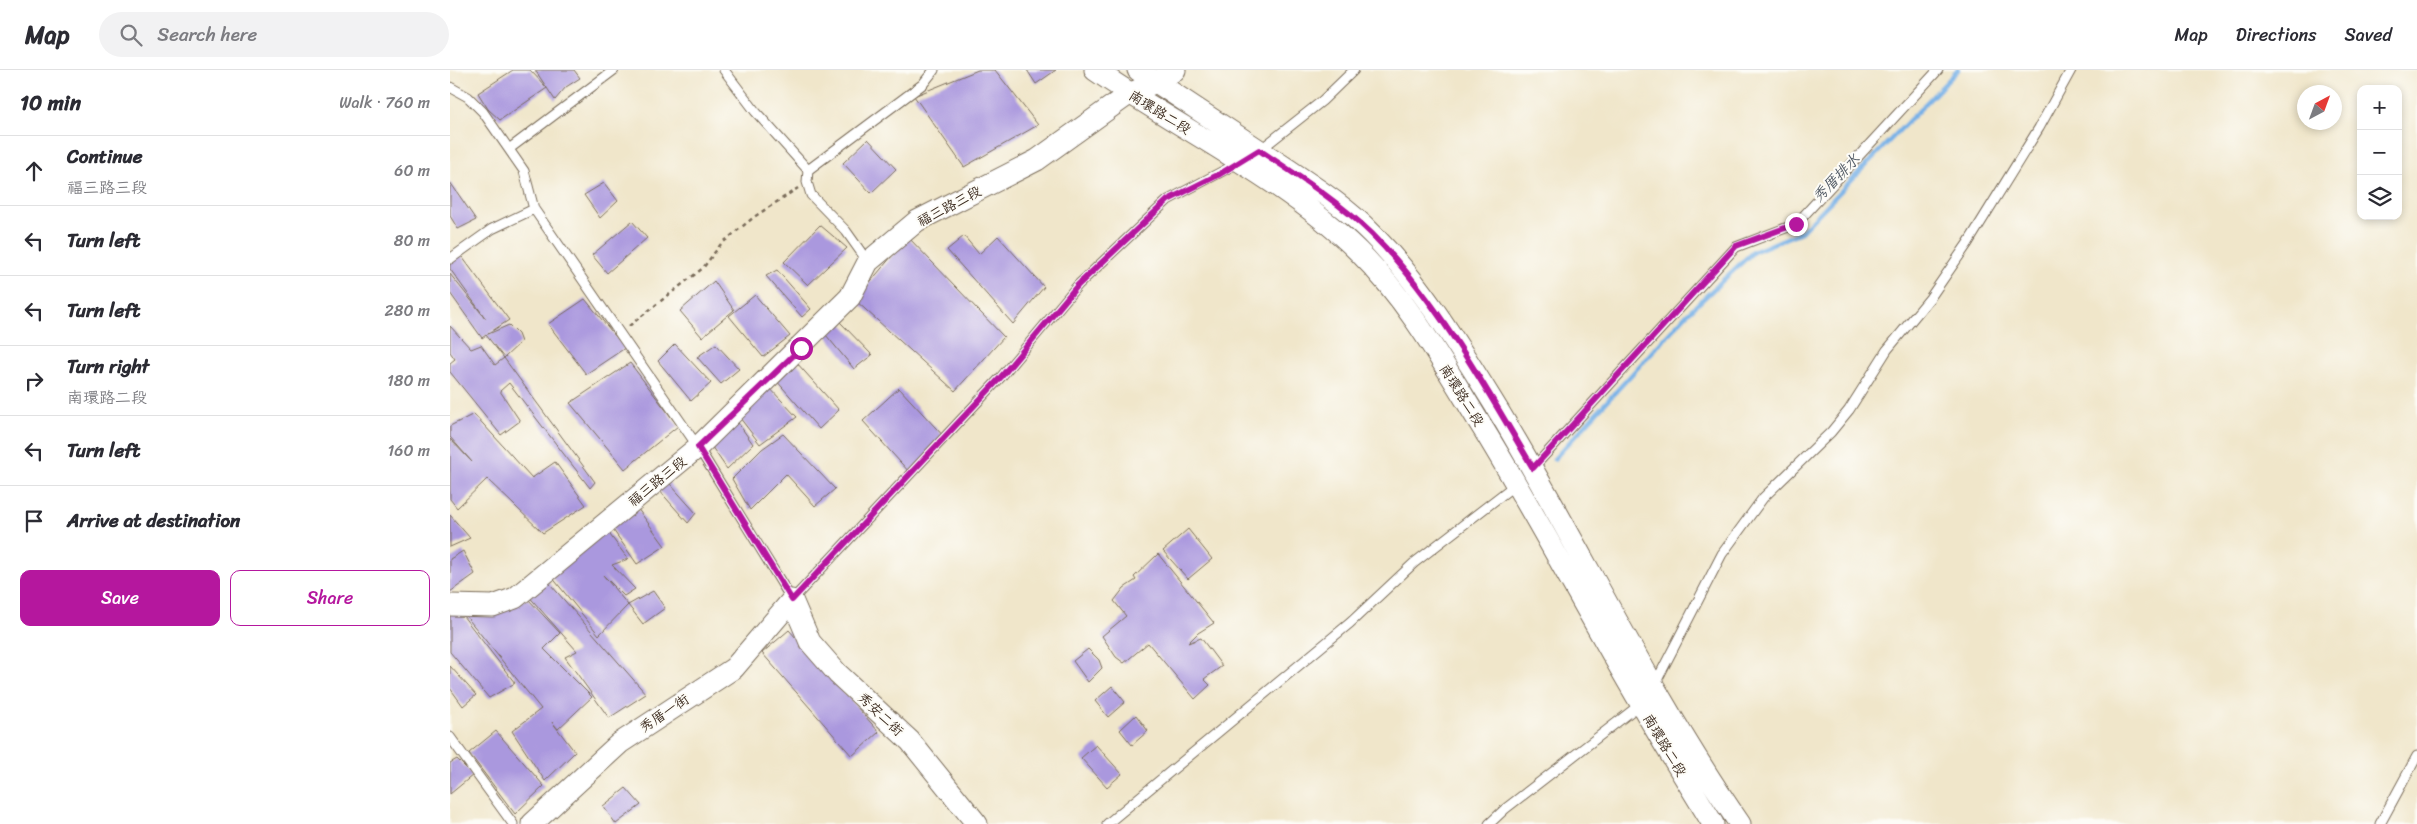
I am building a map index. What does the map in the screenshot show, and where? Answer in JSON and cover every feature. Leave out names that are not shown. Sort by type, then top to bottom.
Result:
[{"type":"street","name":"南環路二段","points":[[1095,70],[1129,94],[1250,156]]},
{"type":"street","name":"南環路二段","points":[[1138,70],[1250,156],[1325,221],[1360,252],[1402,300],[1525,476],[1716,790],[1740,824]]},
{"type":"street","name":"福三路三段","points":[[450,605],[493,606],[515,598],[698,447],[850,297],[868,262],[917,221],[1038,160],[1129,94],[1156,82],[1175,70]]},
{"type":"street","name":"南環路二段","points":[[1525,476],[1641,704],[1713,824]]},
{"type":"street","name":"秀厝一街","points":[[532,824],[620,743],[734,668],[792,600]]},
{"type":"street","name":"秀安二街","points":[[792,600],[810,642],[838,674],[910,741],[977,824]]},
{"type":"lane","points":[[509,149],[614,70]]},
{"type":"lane","points":[[724,70],[755,111],[808,170],[807,182],[812,195],[846,231],[868,262]]},
{"type":"lane","points":[[808,170],[923,84],[934,70]]},
{"type":"lane","points":[[450,87],[468,97],[483,112],[524,171],[534,209],[618,334],[698,447],[792,600],[1001,377],[1078,285],[1168,200],[1250,156],[1322,102],[1354,70]]},
{"type":"lane","points":[[1107,824],[1350,623],[1414,563],[1525,476],[1736,246],[1796,224],[1938,70]]},
{"type":"lane","points":[[1489,824],[1641,704],[1654,686],[1722,554],[1763,498],[1831,432],[1848,410],[1887,350],[1930,298],[1973,235],[2039,128],[2071,70]]},
{"type":"lane","points":[[450,259],[492,229],[534,209]]},
{"type":"lane","points":[[450,737],[513,824]]},
{"type":"lane","points":[[2380,824],[2417,756]]},
{"type":"path","points":[[618,334],[703,268],[721,244],[754,217],[807,182]]},
{"type":"building","points":[[513,70],[530,70],[547,88],[500,120],[488,109],[478,93]]},
{"type":"building","points":[[535,70],[574,70],[580,78],[566,87],[555,100]]},
{"type":"building","points":[[978,70],[995,70],[1038,125],[964,167],[914,96]]},
{"type":"building","points":[[1027,70],[1056,70],[1036,84]]},
{"type":"building","points":[[868,139],[896,169],[871,193],[843,163]]},
{"type":"building","points":[[450,182],[476,220],[458,229],[450,216]]},
{"type":"building","points":[[604,183],[618,201],[600,218],[584,195]]},
{"type":"building","points":[[632,221],[647,238],[607,273],[592,255]]},
{"type":"building","points":[[820,225],[847,248],[808,285],[784,262]]},
{"type":"building","points":[[964,236],[979,254],[998,236],[1044,287],[1013,324],[947,250]]},
{"type":"building","points":[[908,237],[1004,337],[955,391],[855,300]]},
{"type":"building","points":[[457,250],[509,320],[482,338],[450,293],[450,274],[486,319],[450,269],[450,255]]},
{"type":"building","points":[[777,270],[811,309],[802,317],[766,276]]},
{"type":"building","points":[[714,281],[734,310],[702,337],[680,311]]},
{"type":"building","points":[[755,295],[790,336],[763,357],[729,316]]},
{"type":"building","points":[[585,299],[625,348],[586,374],[548,324]]},
{"type":"building","points":[[840,322],[872,355],[854,369],[826,335]]},
{"type":"building","points":[[509,325],[518,334],[521,342],[504,358],[486,335]]},
{"type":"building","points":[[450,326],[471,349],[481,345],[495,365],[504,358],[595,482],[590,488],[509,383],[500,391],[520,421],[501,435],[450,372],[450,363],[455,359],[450,352]]},
{"type":"building","points":[[675,344],[711,383],[691,401],[658,361]]},
{"type":"building","points":[[716,344],[739,369],[721,384],[697,357]]},
{"type":"building","points":[[796,362],[839,410],[819,429],[775,379]]},
{"type":"building","points":[[630,363],[678,426],[625,469],[570,403]]},
{"type":"building","points":[[767,385],[797,417],[760,444],[733,409]]},
{"type":"building","points":[[899,388],[947,440],[910,473],[863,421]]},
{"type":"building","points":[[731,413],[753,444],[727,469],[703,434]]},
{"type":"building","points":[[474,414],[532,478],[555,462],[586,505],[543,533],[487,479],[457,508],[450,499],[450,439],[472,462],[450,437],[450,426]]},
{"type":"building","points":[[783,434],[835,489],[815,506],[786,474],[750,510],[732,479],[762,449]]},
{"type":"building","points":[[662,475],[696,513],[688,523],[651,481]]},
{"type":"building","points":[[632,501],[665,546],[637,564],[604,517]]},
{"type":"building","points":[[450,515],[470,538],[450,547]]},
{"type":"building","points":[[601,523],[628,559],[612,565],[635,589],[624,596],[603,575],[628,605],[599,635],[547,571]]},
{"type":"building","points":[[1188,529],[1212,559],[1188,579],[1163,551]]},
{"type":"building","points":[[463,551],[475,574],[450,592],[450,559]]},
{"type":"building","points":[[1158,554],[1214,623],[1198,633],[1188,643],[1201,638],[1222,666],[1204,679],[1210,685],[1195,699],[1148,643],[1124,663],[1116,657],[1102,636],[1126,616],[1114,601],[1124,588],[1136,580],[1134,577]]},
{"type":"building","points":[[544,577],[646,694],[609,718],[565,657],[577,651],[526,593]]},
{"type":"building","points":[[653,591],[665,608],[643,624],[628,605]]},
{"type":"building","points":[[528,599],[560,633],[544,649],[592,697],[558,729],[552,722],[575,752],[545,781],[512,731],[541,709],[461,610]]},
{"type":"building","points":[[450,607],[456,607],[515,683],[489,698],[450,652]]},
{"type":"building","points":[[789,630],[879,732],[852,756],[762,653]]},
{"type":"building","points":[[1088,649],[1099,660],[1102,668],[1088,682],[1073,661]]},
{"type":"building","points":[[450,666],[476,695],[463,706],[450,688]]},
{"type":"building","points":[[1112,686],[1125,702],[1108,717],[1095,701]]},
{"type":"building","points":[[1136,715],[1148,731],[1132,745],[1120,730]]},
{"type":"building","points":[[496,731],[544,786],[515,814],[469,753]]},
{"type":"building","points":[[1096,745],[1122,774],[1107,787],[1081,758]]},
{"type":"building","points":[[457,759],[473,775],[450,794],[450,763]]},
{"type":"building","points":[[626,788],[641,805],[616,824],[603,806]]},
{"type":"waterway","name":"秀厝排水","points":[[1554,459],[1687,314],[1753,252],[1801,232],[1958,70]]},
{"type":"route","points":[[801,348],[698,447],[792,600],[1001,377],[1078,285],[1168,200],[1220,174],[1259,150],[1333,200],[1372,234],[1422,294],[1472,368],[1533,468],[1736,246],[1796,224]]}]
